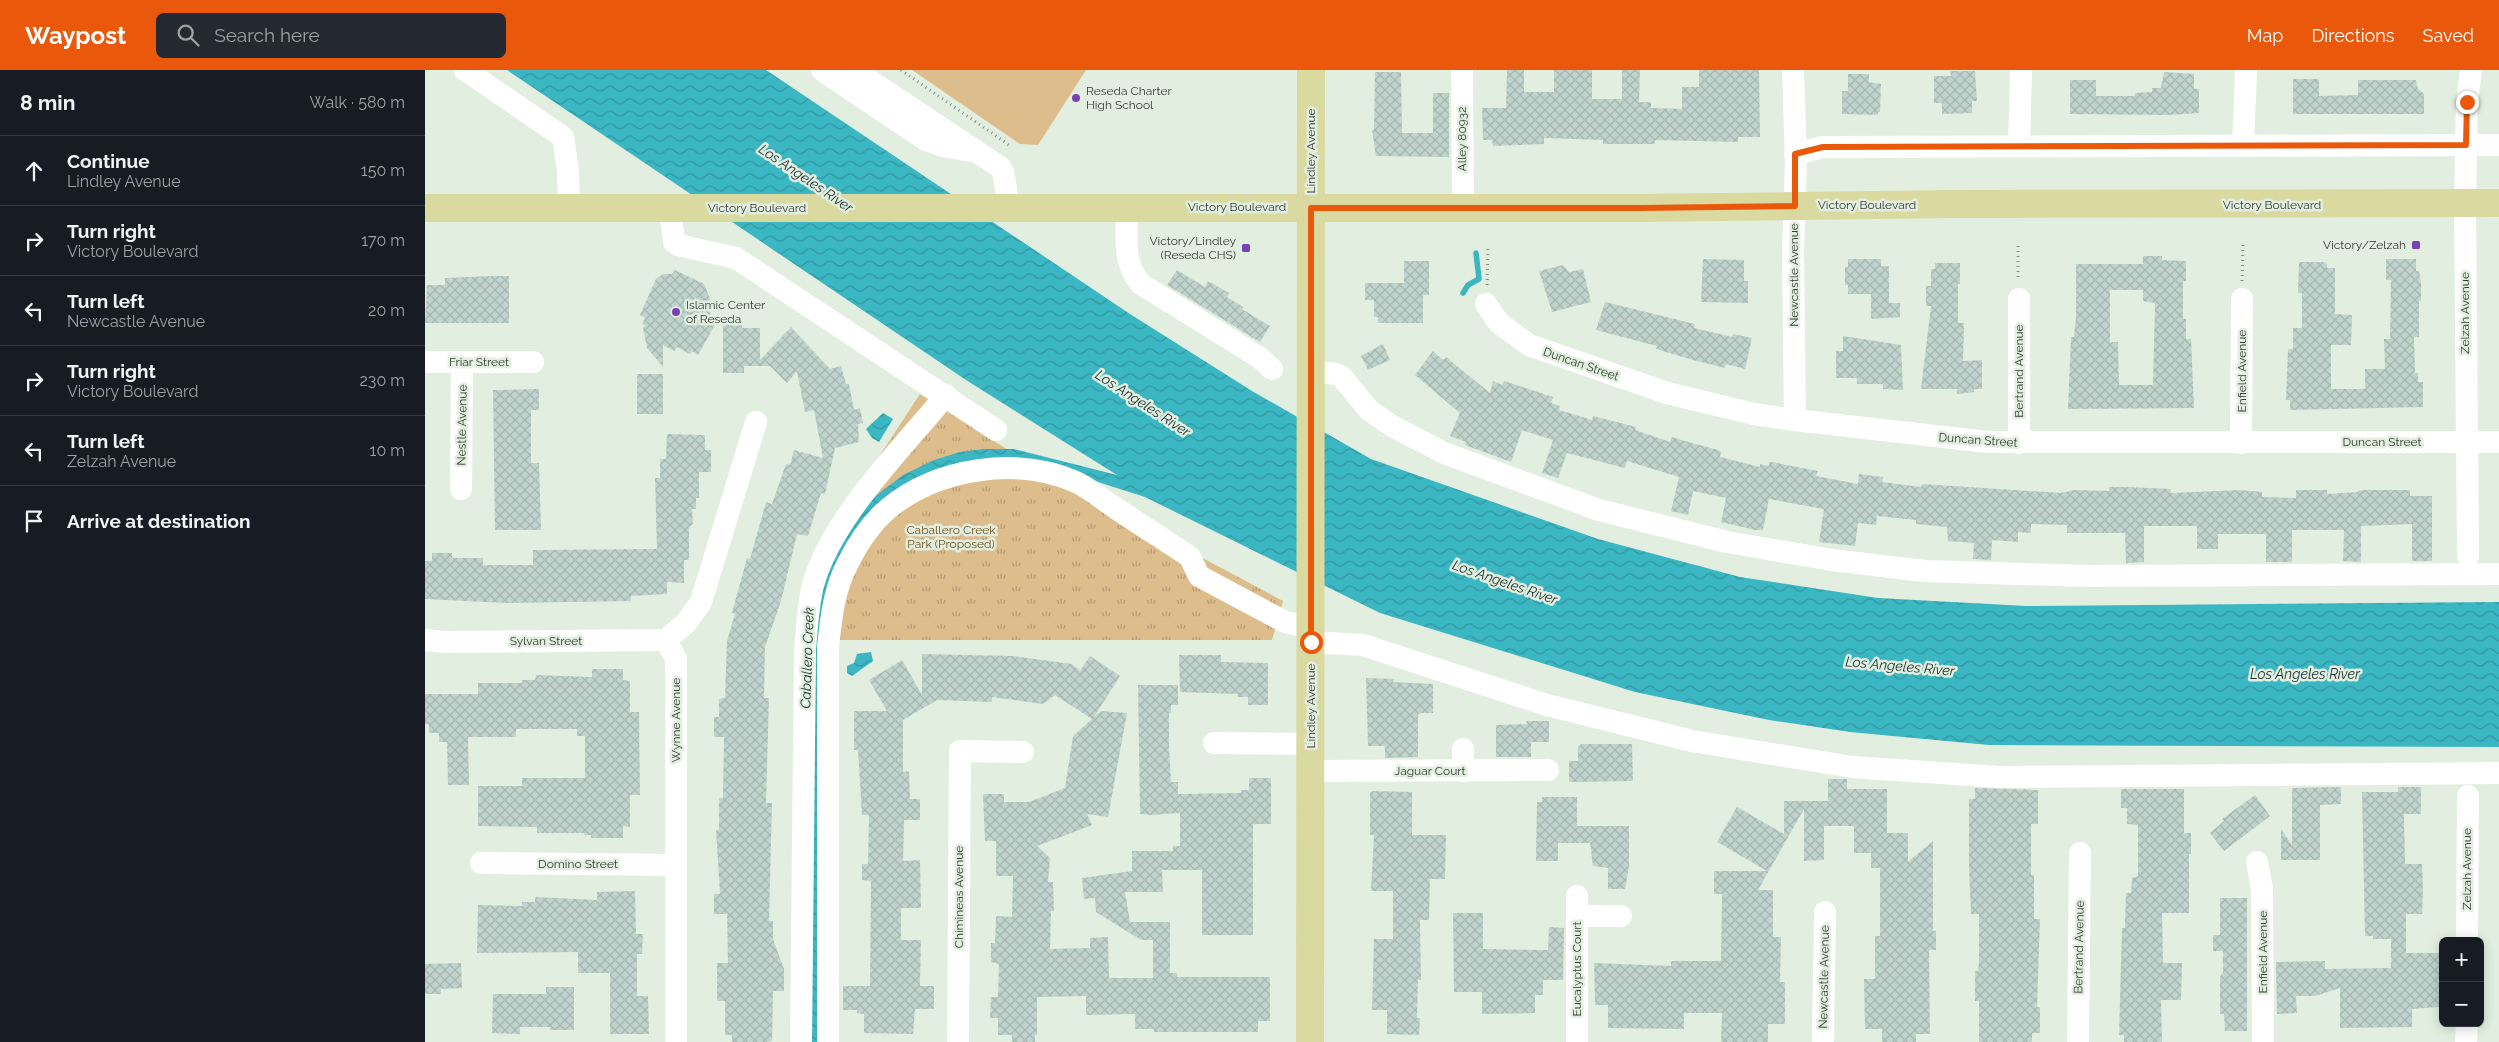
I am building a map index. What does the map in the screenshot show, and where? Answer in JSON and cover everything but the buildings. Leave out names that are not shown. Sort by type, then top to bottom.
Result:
[{"type":"main road","name":"Lindley Avenue","points":[[1309,1042],[1311,70]]},
{"type":"main road","name":"Victory Boulevard","points":[[425,208],[1463,208],[2499,203]]},
{"type":"street","points":[[465,70],[563,137],[568,171],[569,208]]},
{"type":"street","points":[[822,70],[926,140],[943,146],[975,152]]},
{"type":"street","points":[[855,70],[1003,172],[1021,207]]},
{"type":"street","name":"Alley 80932","points":[[1462,70],[1463,208]]},
{"type":"street","name":"Newcastle Avenue","points":[[1793,70],[1795,154],[1795,420]]},
{"type":"street","points":[[2019,146],[2021,70]]},
{"type":"street","points":[[2243,146],[2246,70]]},
{"type":"street","name":"Zelzah Avenue","points":[[2468,556],[2465,442],[2465,203],[2467,102],[2471,70]]},
{"type":"street","points":[[1795,154],[1823,147],[2499,145]]},
{"type":"street","points":[[1127,207],[1128,262],[1131,274],[1141,284],[1260,358],[1272,369]]},
{"type":"street","points":[[659,208],[674,242],[678,245],[736,258],[946,395],[996,430]]},
{"type":"street","name":"Bertrand Avenue","points":[[2019,299],[2019,443]]},
{"type":"street","name":"Enfield Avenue","points":[[2241,443],[2242,299]]},
{"type":"street","name":"Duncan Street","points":[[1486,304],[1499,323],[1529,345],[1667,393],[1754,414],[1795,420],[1941,438],[2019,443],[2499,442]]},
{"type":"street","name":"Friar Street","points":[[425,362],[533,362]]},
{"type":"street","name":"Nestle Avenue","points":[[461,489],[462,362]]},
{"type":"street","points":[[1310,377],[1336,374],[1342,377],[1369,410],[1392,426],[1444,453],[1599,510],[1727,542],[1832,560],[1924,572],[2087,576],[2499,574]]},
{"type":"street","points":[[801,1042],[805,649],[813,585],[826,550],[848,515],[946,395]]},
{"type":"street","points":[[666,640],[686,623],[701,602],[756,422]]},
{"type":"street","points":[[828,1042],[829,639],[836,593],[847,563],[866,533],[888,509],[911,493],[940,480],[977,470],[1014,468],[1055,475],[1077,483],[1190,557],[1199,576],[1285,622],[1363,645],[1547,705],[1692,741],[1852,767],[2000,776],[2499,773]]},
{"type":"street","name":"Sylvan Street","points":[[425,640],[455,642],[666,640]]},
{"type":"street","name":"Wynne Avenue","points":[[666,640],[675,659],[676,1042]]},
{"type":"street","points":[[1214,743],[1311,744]]},
{"type":"street","name":"Chimineas Avenue","points":[[958,1042],[960,751],[1023,752]]},
{"type":"street","name":"Jaguar Court","points":[[1311,771],[1463,760],[1548,770]]},
{"type":"street","name":"Zelzah Avenue","points":[[2467,796],[2467,937]]},
{"type":"street","name":"Bertrand Avenue","points":[[2078,1042],[2080,853]]},
{"type":"street","name":"Enfield Avenue","points":[[2257,862],[2262,889],[2263,1042]]},
{"type":"street","name":"Domino Street","points":[[481,863],[676,865]]},
{"type":"street","name":"Eucalyptus Court","points":[[1577,1042],[1577,906],[1621,916]]},
{"type":"street","name":"Newcastle Avenue","points":[[1823,1042],[1825,912]]},
{"type":"street","points":[[2467,1027],[2467,1042]]},
{"type":"path","points":[[901,70],[1009,145]]},
{"type":"path","points":[[2242,299],[2243,244]]},
{"type":"path","points":[[2018,246],[2019,299]]},
{"type":"path","points":[[1486,304],[1488,248]]},
{"type":"green space","points":[[912,70],[1086,70],[1038,145],[1020,144]]},
{"type":"green space","name":"Caballero Creek Park (Proposed)","points":[[920,394],[1181,560],[1197,555],[1283,601],[1272,640],[799,640],[827,536]]},
{"type":"water","name":"Los Angeles River","points":[[507,70],[766,70],[1130,314],[1252,391],[1371,459],[1598,539],[1740,577],[1878,598],[2026,606],[2499,602],[2499,747],[1989,745],[1850,732],[1769,720],[1635,692],[1380,613],[1145,497],[1057,469],[927,477],[834,575],[823,1042],[810,1042],[811,632],[835,548],[873,498],[903,475],[934,460],[960,452],[983,449],[1014,449],[1117,475],[966,380]]},
{"type":"water","points":[[883,413],[893,419],[879,442],[872,438],[866,429]]},
{"type":"water","points":[[871,652],[873,661],[852,676],[847,673],[847,666],[854,663],[857,654]]},
{"type":"waterway","points":[[1463,293],[1468,285],[1479,279],[1476,253]]},
{"type":"place","name":"Reseda Charter High School","points":[[1076,98]]},
{"type":"place","name":"Victory/Zelzah","points":[[2416,245]]},
{"type":"place","name":"Victory/Lindley (Reseda CHS)","points":[[1246,248]]},
{"type":"place","name":"Islamic Center of Reseda","points":[[676,312]]},
{"type":"route","points":[[1311,642],[1311,208],[1795,206],[1795,154],[1823,147],[2466,145],[2467,102]]},
{"type":"water label","name":"Caballero Creek","points":[[807,658]]}]
